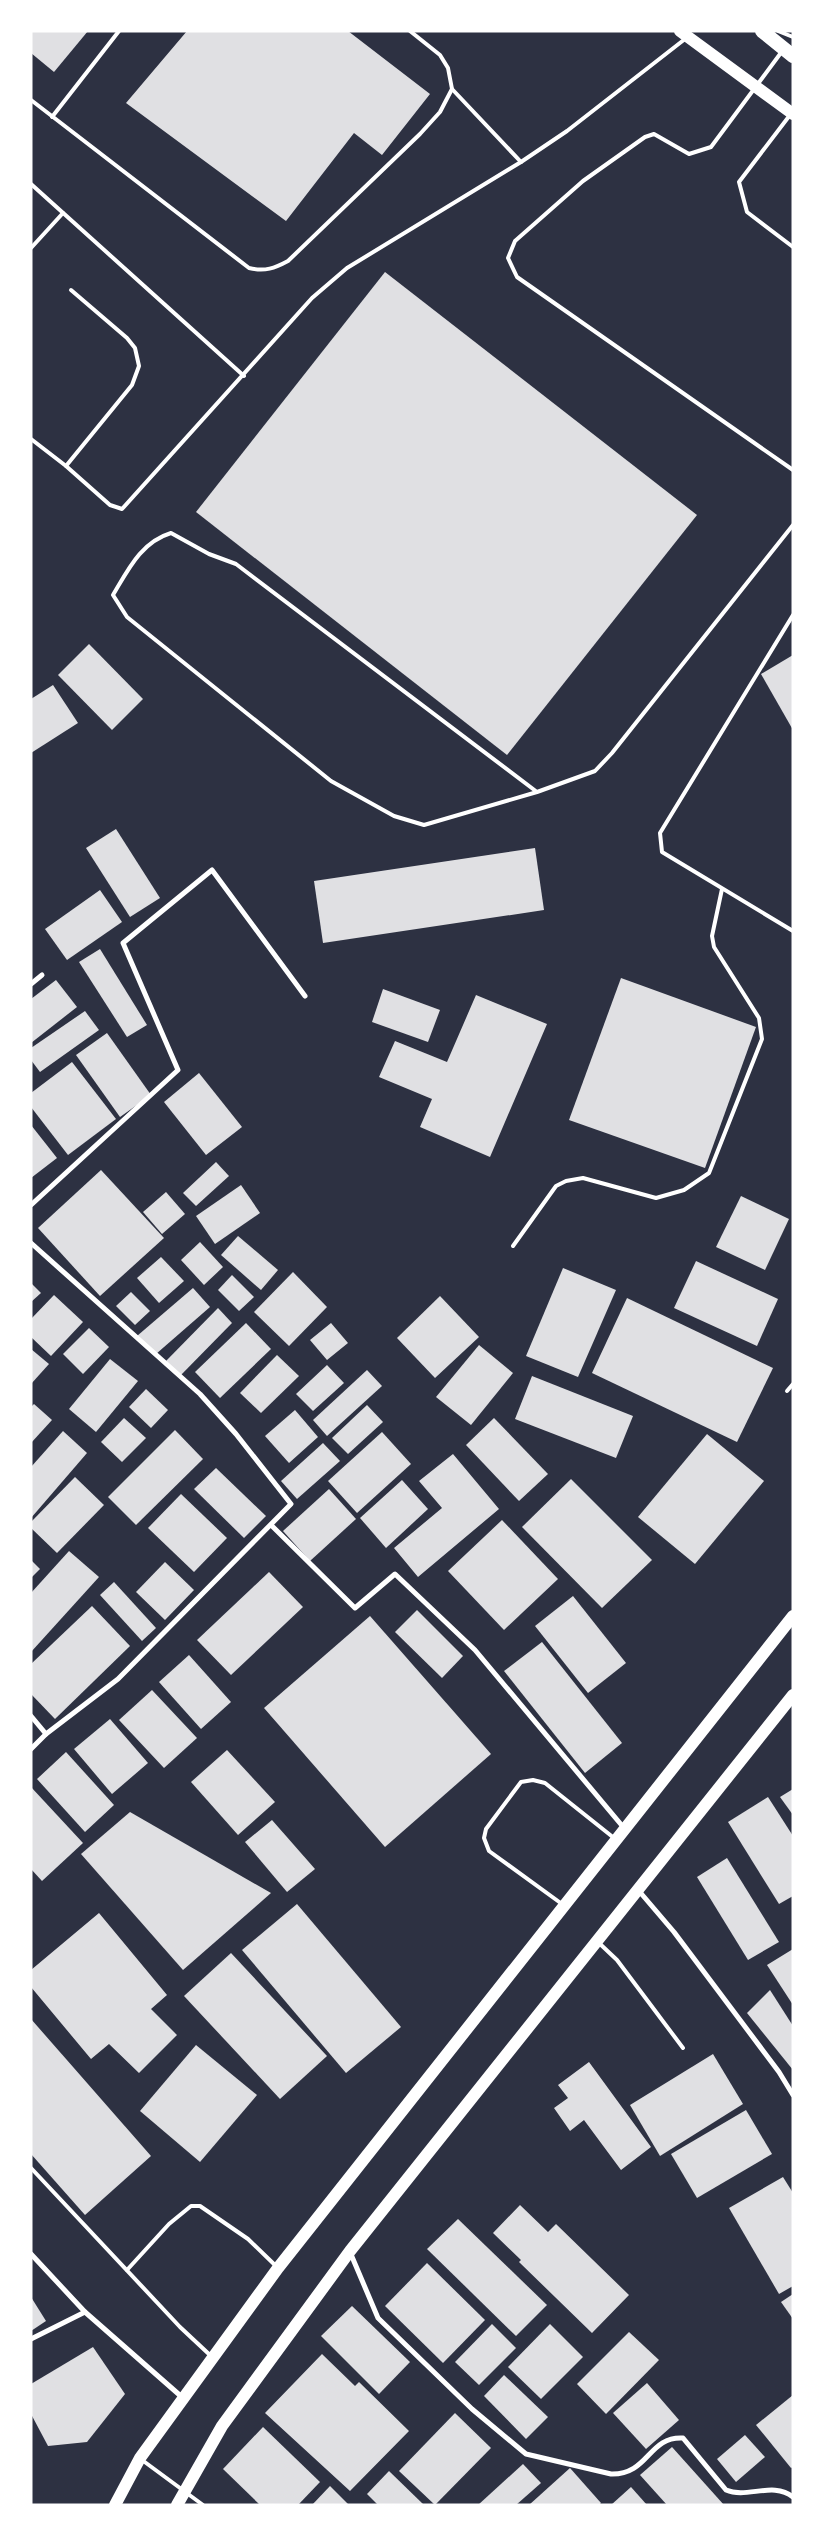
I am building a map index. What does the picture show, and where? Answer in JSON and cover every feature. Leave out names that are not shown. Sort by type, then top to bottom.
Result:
[{"type":"highway","points":[[762,31],[788,52]]},
{"type":"main road","points":[[687,33],[754,86],[792,113]]},
{"type":"main road","points":[[115,2505],[140,2458],[214,2359],[278,2268],[563,1904],[625,1829],[793,1616]]},
{"type":"main road","points":[[177,2505],[222,2426],[350,2252],[637,1888],[793,1695]]},
{"type":"street","points":[[31,1205],[178,1070],[123,943],[212,870],[305,996]]},
{"type":"street","points":[[31,984],[42,975]]},
{"type":"street","points":[[31,1243],[200,1394],[236,1434],[291,1504],[118,1679],[46,1734],[31,1749]]},
{"type":"street","points":[[271,1526],[355,1608],[394,1574],[475,1650],[625,1829]]},
{"type":"street","points":[[31,1716],[46,1734]]},
{"type":"street","points":[[637,1888],[674,1932],[779,2072],[793,2095]]},
{"type":"street","points":[[350,2252],[378,2318],[472,2409],[526,2454],[611,2474],[623,2474],[634,2470],[663,2441],[672,2438],[683,2438],[726,2490],[734,2493],[763,2489],[788,2494],[793,2497]]},
{"type":"street","points":[[31,2254],[85,2312],[183,2398]]},
{"type":"street","points":[[31,2339],[85,2312]]},
{"type":"lane","points":[[52,117],[119,31]]},
{"type":"lane","points":[[410,31],[440,55],[448,68],[452,89],[522,162]]},
{"type":"lane","points":[[778,31],[793,37]]},
{"type":"lane","points":[[31,439],[66,466],[110,506],[122,509],[244,376],[312,298],[347,268],[522,162],[567,131],[687,33]]},
{"type":"lane","points":[[788,52],[754,86],[711,147],[689,154],[654,134],[645,137],[583,181],[515,241],[508,258],[517,277],[793,470]]},
{"type":"lane","points":[[31,100],[249,268],[260,271],[272,269],[288,261],[420,134],[440,112],[452,89]]},
{"type":"lane","points":[[792,113],[739,182],[747,212],[793,247]]},
{"type":"lane","points":[[31,184],[244,376]]},
{"type":"lane","points":[[32,245],[63,213]]},
{"type":"lane","points":[[66,466],[132,385],[139,366],[135,348],[127,338],[71,290]]},
{"type":"lane","points":[[537,792],[236,564],[209,554],[171,533],[150,542],[134,561],[113,595],[127,617],[331,782],[394,816],[424,825],[537,792],[595,771],[612,753],[793,525]]},
{"type":"lane","points":[[793,615],[660,834],[662,852],[793,931]]},
{"type":"lane","points":[[513,1246],[556,1186],[566,1181],[583,1178],[656,1198],[684,1190],[709,1173],[762,1039],[759,1018],[714,947],[712,936],[722,889]]},
{"type":"lane","points":[[787,1390],[793,1384]]},
{"type":"lane","points":[[563,1904],[489,1851],[484,1838],[486,1828],[521,1782],[534,1780],[545,1783],[616,1840]]},
{"type":"lane","points":[[596,1940],[617,1960],[683,2048]]},
{"type":"lane","points":[[31,2168],[214,2359]]},
{"type":"lane","points":[[127,2270],[169,2224],[191,2206],[200,2206],[248,2240],[278,2268]]},
{"type":"lane","points":[[140,2458],[183,2492],[203,2505]]},
{"type":"building","points":[[31,31],[88,31],[54,72],[31,53]]},
{"type":"building","points":[[187,31],[348,31],[430,94],[382,155],[354,133],[286,221],[126,103]]},
{"type":"building","points":[[385,272],[697,515],[507,755],[196,512]]},
{"type":"building","points":[[89,644],[143,699],[112,730],[58,675]]},
{"type":"building","points":[[793,655],[793,730],[761,674]]},
{"type":"building","points":[[53,685],[78,723],[31,753],[31,699]]},
{"type":"building","points":[[116,829],[160,898],[130,917],[86,848]]},
{"type":"building","points":[[535,848],[544,910],[323,943],[314,881]]},
{"type":"building","points":[[100,890],[122,922],[67,960],[45,929]]},
{"type":"building","points":[[100,949],[147,1025],[127,1037],[79,962]]},
{"type":"building","points":[[621,978],[756,1027],[705,1168],[569,1120]]},
{"type":"building","points":[[56,980],[77,1007],[31,1043],[31,999]]},
{"type":"building","points":[[383,989],[440,1010],[428,1042],[372,1022]]},
{"type":"building","points":[[476,995],[547,1024],[490,1157],[420,1127],[432,1099],[379,1077],[395,1041],[447,1062]]},
{"type":"building","points":[[85,1011],[99,1030],[40,1072],[31,1060],[31,1048]]},
{"type":"building","points":[[107,1033],[151,1095],[120,1117],[76,1055]]},
{"type":"building","points":[[72,1062],[116,1119],[68,1155],[31,1107],[31,1093]]},
{"type":"building","points":[[199,1073],[242,1127],[206,1155],[164,1102]]},
{"type":"building","points":[[31,1125],[57,1158],[31,1178]]},
{"type":"building","points":[[216,1162],[229,1176],[196,1206],[183,1193]]},
{"type":"building","points":[[101,1170],[164,1238],[100,1296],[38,1228]]},
{"type":"building","points":[[241,1185],[260,1213],[215,1244],[196,1216]]},
{"type":"building","points":[[166,1192],[185,1214],[162,1234],[143,1212]]},
{"type":"building","points":[[741,1196],[789,1219],[765,1270],[716,1247]]},
{"type":"building","points":[[238,1236],[278,1270],[261,1290],[221,1255]]},
{"type":"building","points":[[200,1242],[223,1267],[204,1285],[181,1260]]},
{"type":"building","points":[[161,1257],[184,1281],[159,1303],[137,1278]]},
{"type":"building","points":[[696,1261],[778,1299],[757,1346],[674,1308]]},
{"type":"building","points":[[563,1268],[616,1290],[578,1377],[526,1356]]},
{"type":"building","points":[[293,1272],[327,1307],[289,1346],[254,1312]]},
{"type":"building","points":[[232,1275],[254,1297],[239,1311],[218,1290]]},
{"type":"building","points":[[31,1283],[41,1293],[31,1302]]},
{"type":"building","points":[[193,1288],[210,1307],[156,1354],[137,1336]]},
{"type":"building","points":[[131,1292],[150,1311],[135,1325],[116,1306]]},
{"type":"building","points":[[54,1295],[83,1322],[51,1356],[31,1337],[31,1319]]},
{"type":"building","points":[[440,1296],[479,1337],[435,1378],[397,1338]]},
{"type":"building","points":[[627,1298],[773,1368],[737,1442],[592,1373]]},
{"type":"building","points":[[218,1308],[232,1323],[180,1376],[166,1361]]},
{"type":"building","points":[[246,1323],[271,1349],[220,1398],[195,1372]]},
{"type":"building","points":[[331,1323],[348,1343],[327,1360],[310,1340]]},
{"type":"building","points":[[89,1328],[109,1347],[83,1374],[63,1354]]},
{"type":"building","points":[[479,1345],[513,1373],[471,1425],[436,1397]]},
{"type":"building","points":[[31,1349],[49,1364],[31,1384]]},
{"type":"building","points":[[277,1355],[299,1376],[261,1413],[240,1393]]},
{"type":"building","points":[[110,1359],[138,1381],[96,1432],[69,1409]]},
{"type":"building","points":[[327,1365],[344,1383],[313,1411],[296,1394]]},
{"type":"building","points":[[367,1370],[382,1386],[327,1436],[313,1420]]},
{"type":"building","points":[[532,1376],[633,1416],[616,1458],[515,1419]]},
{"type":"building","points":[[146,1389],[168,1410],[151,1428],[129,1407]]},
{"type":"building","points":[[34,1404],[52,1420],[31,1443],[31,1407]]},
{"type":"building","points":[[367,1405],[383,1422],[348,1454],[332,1438]]},
{"type":"building","points":[[295,1410],[318,1437],[289,1463],[265,1436]]},
{"type":"building","points":[[124,1418],[146,1438],[122,1462],[101,1442]]},
{"type":"building","points":[[494,1418],[548,1474],[519,1501],[466,1445]]},
{"type":"building","points":[[175,1430],[203,1459],[136,1525],[108,1497]]},
{"type":"building","points":[[63,1431],[87,1453],[31,1518],[31,1467]]},
{"type":"building","points":[[382,1432],[411,1464],[357,1513],[328,1481]]},
{"type":"building","points":[[707,1434],[764,1481],[695,1564],[638,1517]]},
{"type":"building","points":[[323,1443],[340,1461],[297,1499],[281,1481]]},
{"type":"building","points":[[453,1454],[499,1509],[418,1577],[394,1548],[442,1508],[419,1481]]},
{"type":"building","points":[[216,1468],[266,1516],[244,1538],[194,1489]]},
{"type":"building","points":[[75,1477],[104,1505],[57,1553],[31,1528],[31,1522]]},
{"type":"building","points":[[571,1479],[652,1560],[602,1608],[522,1527]]},
{"type":"building","points":[[402,1480],[428,1509],[386,1548],[360,1518]]},
{"type":"building","points":[[329,1489],[356,1519],[310,1561],[283,1531]]},
{"type":"building","points":[[181,1494],[227,1538],[194,1572],[148,1528]]},
{"type":"building","points":[[502,1520],[558,1579],[504,1630],[448,1571]]},
{"type":"building","points":[[69,1551],[99,1577],[31,1652],[31,1593]]},
{"type":"building","points":[[31,1560],[40,1569],[31,1578]]},
{"type":"building","points":[[165,1562],[194,1590],[165,1620],[136,1592]]},
{"type":"building","points":[[269,1572],[303,1607],[231,1675],[197,1640]]},
{"type":"building","points":[[114,1582],[156,1628],[142,1641],[100,1595]]},
{"type":"building","points":[[573,1596],[626,1663],[588,1693],[535,1626]]},
{"type":"building","points":[[92,1606],[130,1646],[55,1719],[31,1694],[31,1664]]},
{"type":"building","points":[[417,1610],[463,1656],[442,1678],[395,1632]]},
{"type":"building","points":[[370,1616],[491,1754],[385,1847],[264,1708]]},
{"type":"building","points":[[542,1642],[622,1743],[585,1773],[504,1671]]},
{"type":"building","points":[[189,1655],[231,1702],[201,1729],[159,1682]]},
{"type":"building","points":[[152,1690],[197,1738],[164,1768],[119,1720]]},
{"type":"building","points":[[110,1719],[148,1763],[112,1794],[74,1749]]},
{"type":"building","points":[[227,1750],[275,1802],[238,1835],[191,1782]]},
{"type":"building","points":[[66,1752],[114,1805],[85,1832],[37,1779]]},
{"type":"building","points":[[31,1787],[83,1843],[42,1881],[31,1869]]},
{"type":"building","points":[[793,1789],[793,1815],[780,1797]]},
{"type":"building","points":[[768,1797],[793,1836],[793,1896],[779,1904],[728,1822]]},
{"type":"building","points":[[130,1812],[271,1893],[183,1970],[81,1854]]},
{"type":"building","points":[[272,1820],[315,1869],[287,1892],[245,1842]]},
{"type":"building","points":[[727,1858],[779,1942],[748,1960],[697,1877]]},
{"type":"building","points":[[297,1904],[401,2027],[346,2073],[242,1950]]},
{"type":"building","points":[[99,1913],[167,1995],[151,2009],[177,2035],[139,2073],[109,2044],[91,2059],[31,1987],[31,1970]]},
{"type":"building","points":[[793,1949],[793,2005],[767,1965]]},
{"type":"building","points":[[231,1953],[327,2056],[280,2099],[184,1996]]},
{"type":"building","points":[[770,1990],[793,2026],[793,2070],[747,2013]]},
{"type":"building","points":[[31,2019],[151,2156],[85,2215],[31,2154]]},
{"type":"building","points":[[196,2045],[257,2095],[200,2162],[140,2111]]},
{"type":"building","points":[[713,2054],[743,2104],[660,2156],[630,2105]]},
{"type":"building","points":[[589,2062],[651,2147],[621,2170],[584,2120],[570,2131],[554,2108],[568,2098],[558,2085]]},
{"type":"building","points":[[746,2110],[772,2154],[697,2198],[671,2154]]},
{"type":"building","points":[[783,2177],[793,2193],[793,2286],[779,2294],[729,2208]]},
{"type":"building","points":[[520,2205],[548,2232],[556,2224],[629,2295],[592,2333],[519,2262],[521,2260],[493,2233]]},
{"type":"building","points":[[458,2219],[547,2305],[516,2336],[427,2249]]},
{"type":"building","points":[[427,2263],[485,2320],[443,2363],[385,2306]]},
{"type":"building","points":[[793,2294],[793,2319],[781,2302]]},
{"type":"building","points":[[31,2297],[46,2321],[31,2331]]},
{"type":"building","points":[[352,2306],[410,2362],[379,2394],[321,2336]]},
{"type":"building","points":[[492,2324],[516,2348],[479,2385],[455,2362]]},
{"type":"building","points":[[550,2324],[583,2357],[541,2399],[508,2367]]},
{"type":"building","points":[[629,2332],[659,2360],[606,2414],[577,2384]]},
{"type":"building","points":[[93,2347],[125,2394],[87,2442],[48,2446],[31,2414],[31,2384]]},
{"type":"building","points":[[322,2354],[355,2386],[359,2382],[409,2431],[350,2491],[265,2413]]},
{"type":"building","points":[[504,2375],[548,2417],[526,2439],[484,2396]]},
{"type":"building","points":[[647,2383],[679,2420],[646,2449],[613,2413]]},
{"type":"building","points":[[793,2395],[793,2467],[791,2468],[756,2425]]},
{"type":"building","points":[[455,2413],[491,2448],[435,2505],[399,2471]]},
{"type":"building","points":[[263,2427],[320,2482],[298,2505],[260,2505],[223,2469]]},
{"type":"building","points":[[745,2435],[765,2457],[736,2482],[717,2459]]},
{"type":"building","points":[[672,2447],[724,2505],[667,2505],[640,2475]]},
{"type":"building","points":[[523,2464],[541,2483],[516,2505],[478,2505]]},
{"type":"building","points":[[570,2468],[601,2503],[599,2505],[529,2505]]},
{"type":"building","points":[[389,2471],[424,2505],[378,2505],[367,2494]]},
{"type":"building","points":[[330,2486],[349,2505],[312,2505]]},
{"type":"building","points":[[631,2487],[647,2505],[611,2505]]}]
